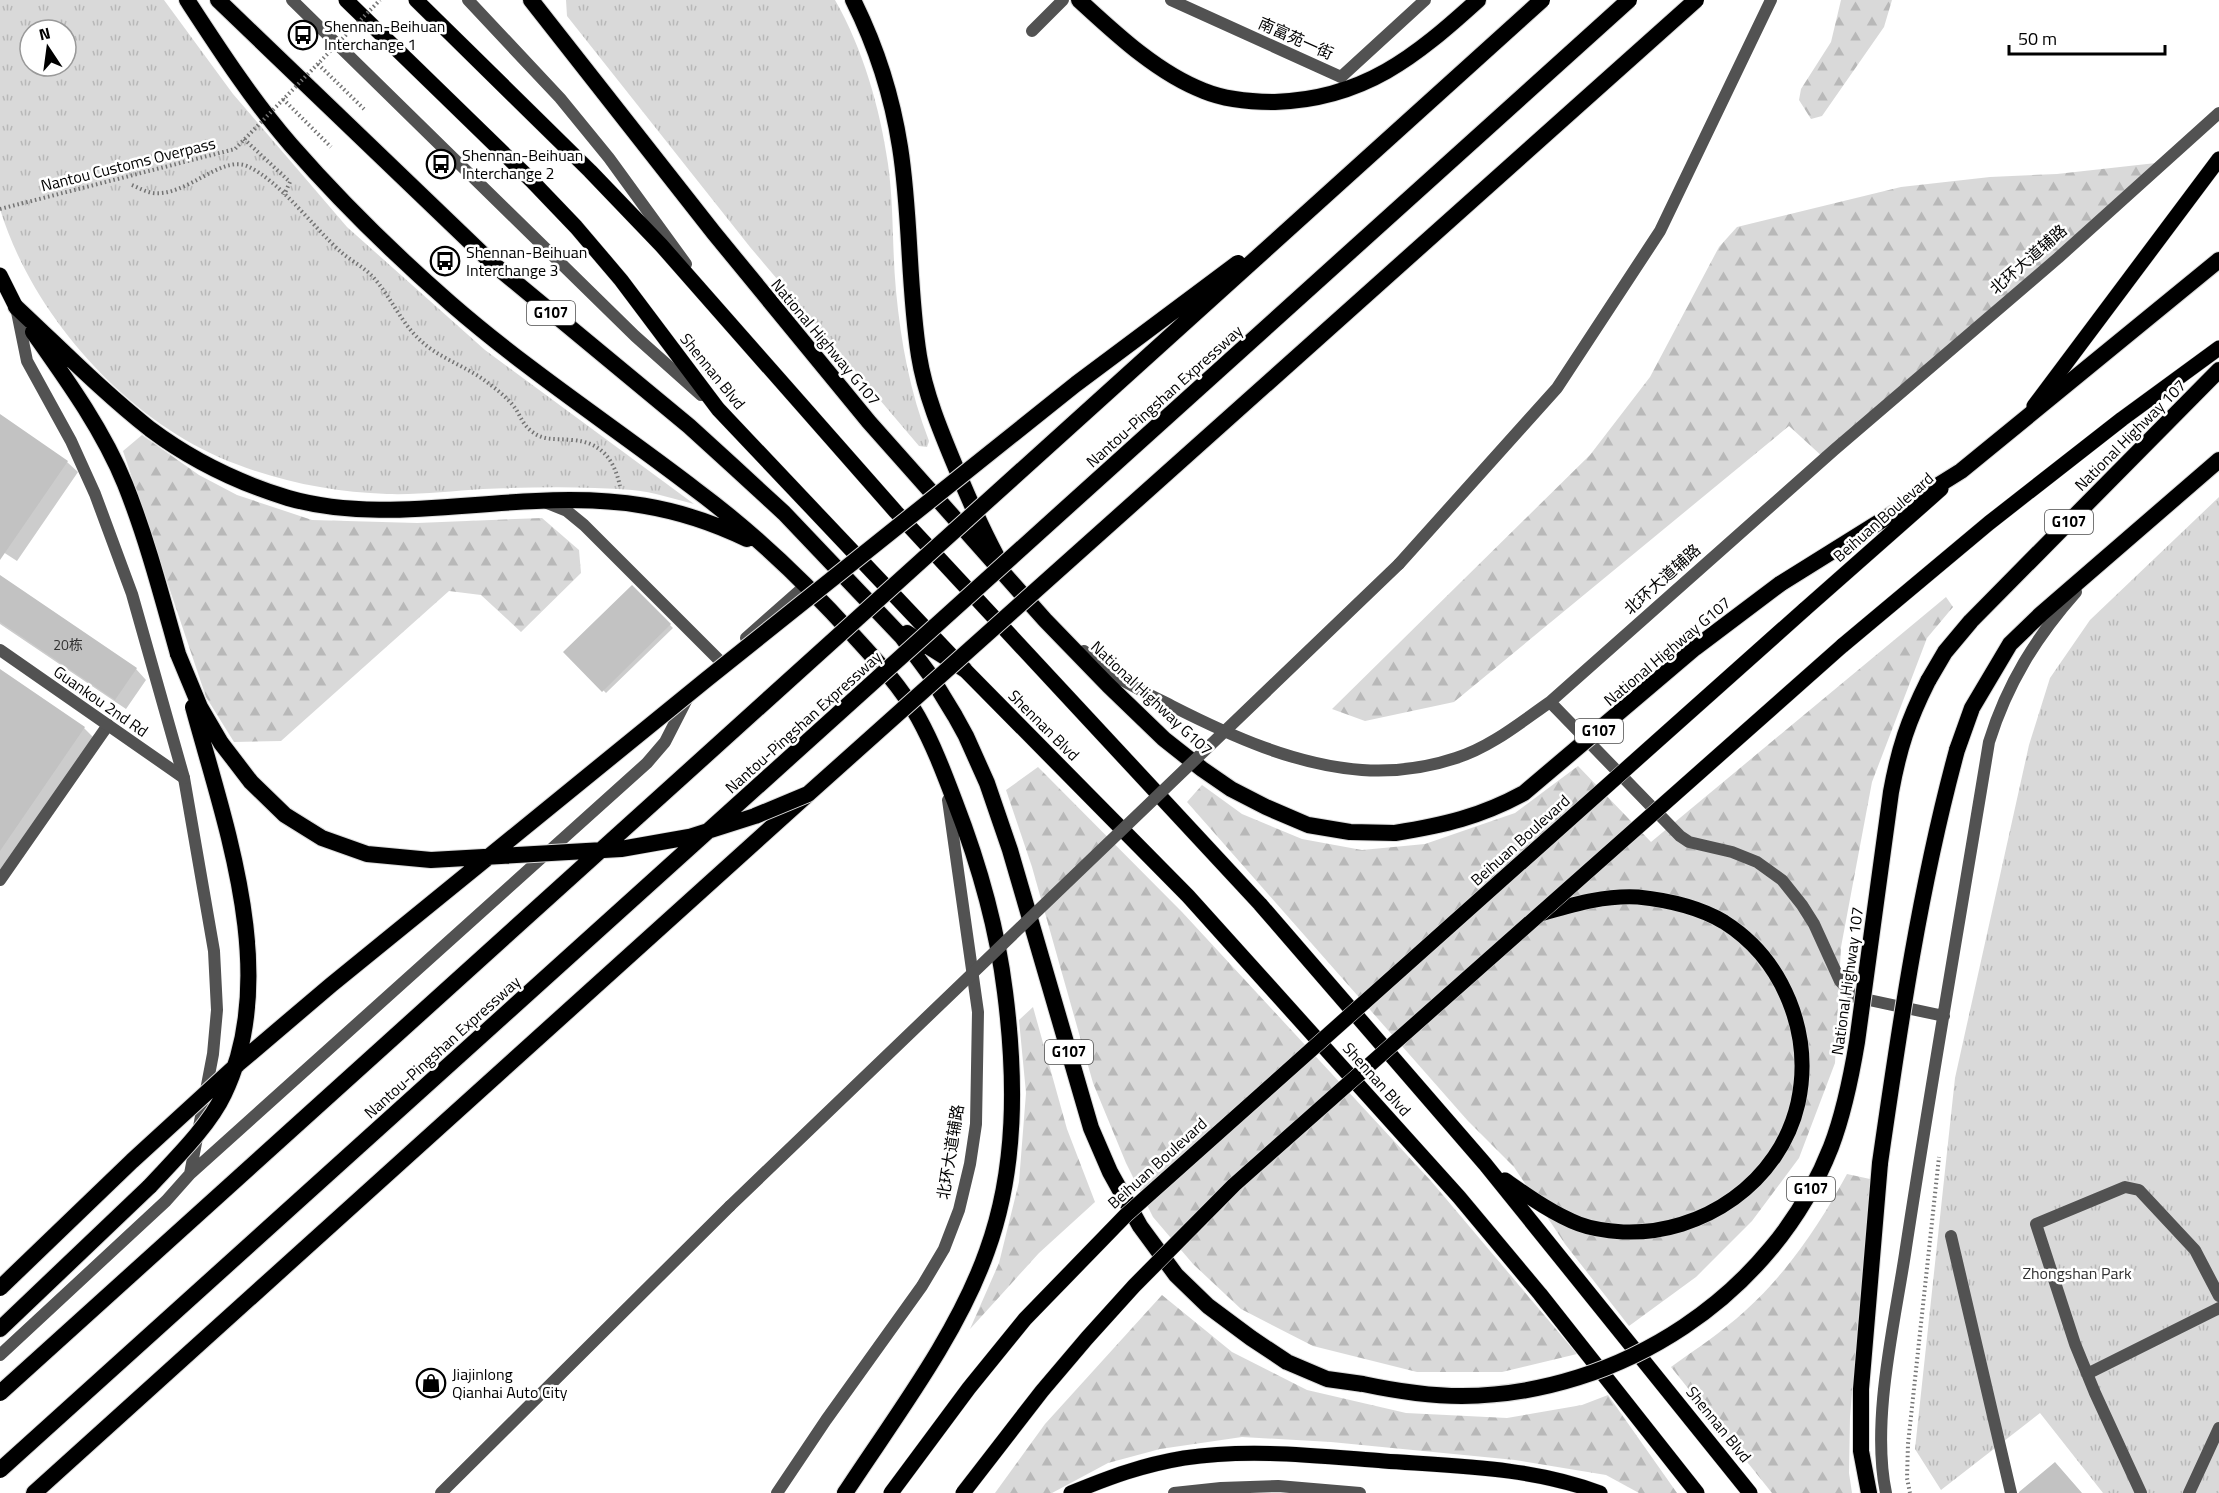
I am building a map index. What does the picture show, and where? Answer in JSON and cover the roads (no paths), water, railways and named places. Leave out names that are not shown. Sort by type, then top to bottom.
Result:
[{"type":"highway","points":[[187,0],[244,84],[288,142],[390,249],[503,349],[699,492],[773,554],[806,585],[898,687],[917,717],[941,765],[978,866],[991,912],[1002,969],[1010,1030],[1012,1080],[1012,1127],[1007,1170],[989,1248],[974,1286],[935,1356],[845,1493]]},
{"type":"highway","name":"G107","points":[[218,0],[454,228],[555,317],[689,426],[784,513],[888,621]]},
{"type":"highway","name":"National Highway G107","points":[[531,0],[785,322],[869,422],[1045,620],[1164,739],[1202,769],[1231,789],[1308,825],[1350,832],[1395,833],[1468,819],[1524,794],[1695,648],[1780,584],[1961,471]]},
{"type":"highway","points":[[853,0],[874,45],[900,147],[913,316],[919,359],[930,399],[965,489],[986,537],[1011,582]]},
{"type":"highway","points":[[1079,0],[1118,36],[1160,68],[1204,91],[1253,102],[1300,101],[1346,91],[1393,68],[1425,46],[1478,0]]},
{"type":"highway","points":[[0,1393],[1542,0]]},
{"type":"highway","name":"Nantou-Pingshan Expressway","points":[[0,1470],[1629,0]]},
{"type":"highway","points":[[34,1493],[808,794],[1696,0]]},
{"type":"highway","points":[[0,1287],[238,1064],[457,882],[1076,384],[1195,293],[1302,217]]},
{"type":"highway","name":"Beihuan Boulevard","points":[[1961,471],[2219,260]]},
{"type":"highway","points":[[16,307],[151,429],[192,456],[237,479],[288,498],[334,507],[381,510],[537,501],[623,502],[652,506],[695,517],[726,529],[773,554]]},
{"type":"highway","points":[[0,1329],[150,1186],[192,1140],[224,1095],[241,1050],[248,1000],[248,951],[241,897],[229,838],[143,533],[124,482],[96,427],[68,381],[16,307]]},
{"type":"highway","name":"National Highway 107","points":[[888,621],[917,656],[945,699],[966,736],[984,776],[1010,850],[1091,1128],[1110,1172],[1140,1226],[1176,1275],[1208,1306],[1251,1338],[1287,1362],[1328,1379],[1429,1395],[1464,1396],[1534,1388],[1604,1369],[1637,1355],[1669,1337],[1730,1291],[1780,1238],[1816,1178],[1842,1112],[1855,1052],[1891,792],[1899,750],[1911,714],[1945,652],[1971,621],[2219,370]]},
{"type":"highway","points":[[1869,1493],[1861,1451],[1861,1389],[1880,1163],[1912,951],[1957,750],[1972,708],[2010,644],[2041,614],[2219,460]]},
{"type":"highway","points":[[888,621],[964,669]]},
{"type":"highway","points":[[178,654],[200,706],[221,743],[251,782],[285,815],[322,838],[367,854],[431,860],[621,849],[689,837],[755,816],[808,794]]},
{"type":"main road","name":"Shennan Blvd","points":[[346,0],[523,172],[576,227],[621,280],[717,409],[964,669],[1188,896],[1459,1197],[1540,1294],[1697,1493]]},
{"type":"main road","name":"Shennan Blvd","points":[[416,0],[590,171],[730,322],[896,512],[1260,904],[1485,1164],[1750,1493]]},
{"type":"main road","points":[[2023,422],[2219,159]]},
{"type":"main road","points":[[0,275],[16,307]]},
{"type":"main road","points":[[963,1493],[1035,1400],[1087,1338],[1185,1232],[1234,1185],[1842,646],[1989,523],[2122,419],[2219,348]]},
{"type":"main road","name":"Beihuan Boulevard","points":[[891,1493],[969,1388],[1025,1319],[1126,1215],[1961,471]]},
{"type":"main road","points":[[1485,1164],[1529,1198],[1579,1224],[1610,1231],[1641,1232],[1673,1228],[1704,1217],[1732,1201],[1756,1180],[1782,1145],[1798,1104],[1803,1066],[1800,1031],[1785,988],[1760,952],[1724,922],[1685,905],[1637,897],[1589,900],[1540,914]]},
{"type":"main road","points":[[1071,1493],[1127,1470],[1185,1458],[1250,1453],[1482,1468],[1529,1474],[1580,1485],[1600,1493]]},
{"type":"street","points":[[292,0],[636,336],[717,409]]},
{"type":"street","points":[[468,0],[512,44],[609,158],[730,322]]},
{"type":"street","points":[[1032,31],[1063,0]]},
{"type":"street","name":"南富苑一街","points":[[1171,0],[1341,77],[1425,0]]},
{"type":"street","points":[[441,1493],[730,1206],[1399,564],[1557,388],[1660,231],[1771,0]]},
{"type":"street","name":"北环大道辅路","points":[[1045,620],[1112,674],[1212,726],[1276,752],[1317,763],[1362,770],[1409,769],[1458,758],[1505,734],[1550,702],[1834,450],[2058,258],[2219,113]]},
{"type":"street","points":[[16,307],[27,361],[71,441],[112,537],[132,594],[184,778],[214,951],[217,1010],[213,1054],[190,1174]]},
{"type":"street","points":[[537,501],[554,506],[575,518],[720,661]]},
{"type":"street","points":[[1886,1493],[1881,1413],[1920,1154],[1989,742],[1998,713],[2026,655],[2054,617],[2105,560]]},
{"type":"street","points":[[0,1355],[166,1201],[190,1174],[647,763],[665,742],[695,687],[720,661],[806,585]]},
{"type":"street","name":"Guankou 2nd Rd","points":[[0,650],[184,778]]},
{"type":"street","points":[[1550,702],[1680,836],[1689,842],[1732,852],[1757,862],[1782,880],[1814,924],[1840,981],[1855,997],[1944,1016]]},
{"type":"street","points":[[0,880],[108,726]]},
{"type":"street","name":"北环大道辅路","points":[[777,1493],[922,1286],[945,1249],[959,1210],[970,1164],[976,1124],[978,1012],[950,810],[941,765]]},
{"type":"street","points":[[2140,1493],[2075,1344],[2036,1224],[2125,1187],[2139,1190],[2195,1250],[2219,1296]]},
{"type":"street","points":[[1951,1236],[2011,1493]]},
{"type":"street","points":[[2087,1374],[2219,1308]]},
{"type":"street","points":[[2189,1493],[2219,1428]]},
{"type":"street","points":[[1174,1493],[1221,1488],[1278,1486],[1360,1493]]},
{"type":"place","name":"Shennan-Beihuan Interchange 1","points":[[303,35]]},
{"type":"place","name":"Shennan-Beihuan Interchange 2","points":[[441,164]]},
{"type":"place","name":"Shennan-Beihuan Interchange 3","points":[[445,261]]},
{"type":"place","name":"Jiajinlong Qianhai Auto City","points":[[431,1383]]},
{"type":"park label","name":"Zhongshan Park","points":[[2077,1273]]}]
